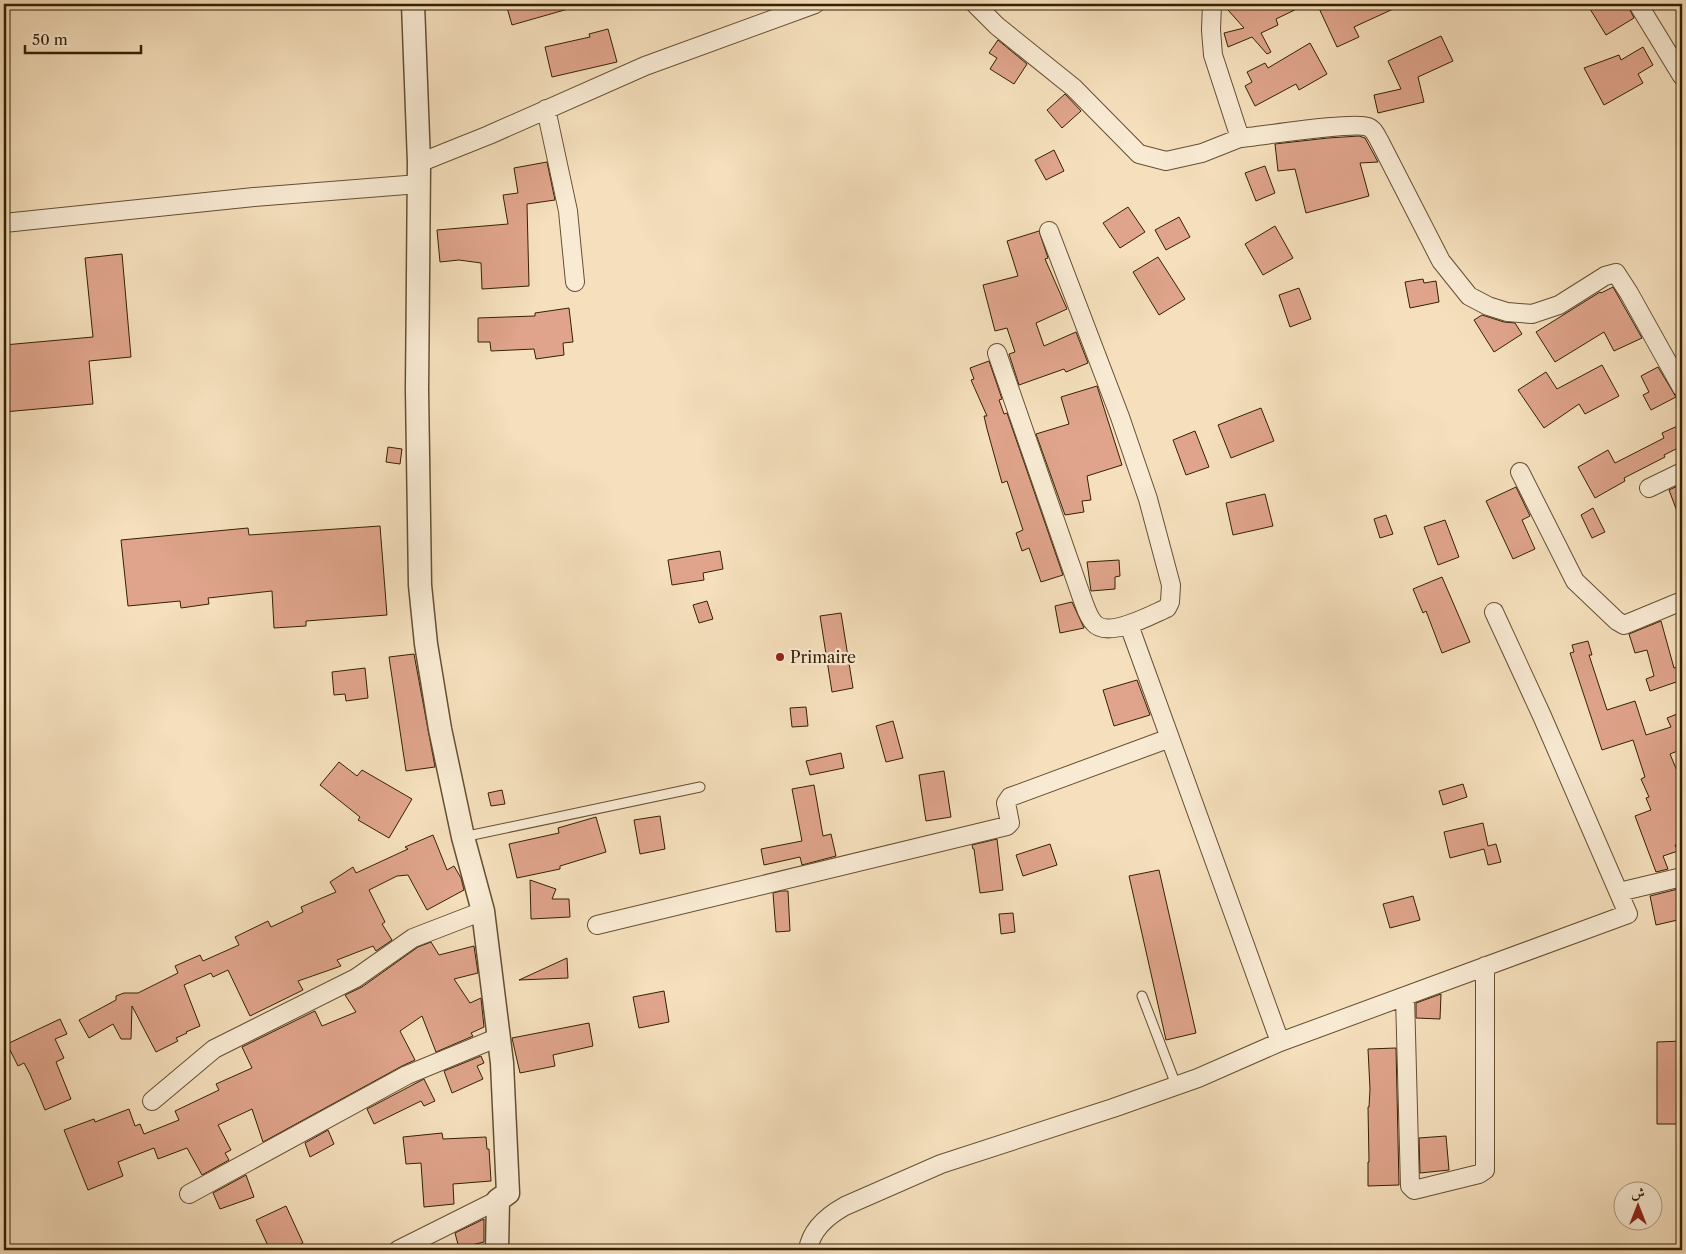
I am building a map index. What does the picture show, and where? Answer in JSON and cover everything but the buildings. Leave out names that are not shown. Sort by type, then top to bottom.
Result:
[{"type":"street","points":[[398,1250],[498,1200],[508,1193],[502,1063],[483,911],[463,836],[440,729],[426,644],[420,585],[417,390],[419,174],[413,4]]},
{"type":"street","points":[[4,224],[254,197],[419,174],[489,135],[645,66],[815,4]]},
{"type":"street","points":[[975,4],[997,26],[1074,88],[1139,154],[1166,161],[1202,153],[1240,138],[1348,126],[1368,127],[1374,132],[1380,142],[1441,261],[1469,296],[1488,306],[1507,312],[1532,314],[1560,304],[1605,276],[1616,273],[1682,388]]},
{"type":"street","points":[[1212,4],[1211,30],[1213,55],[1240,138]]},
{"type":"street","points":[[1638,4],[1682,76]]},
{"type":"street","points":[[546,109],[568,211],[575,282]]},
{"type":"street","points":[[997,353],[1082,598],[1093,622],[1105,628],[1129,625],[1167,608],[1170,602],[1171,585],[1148,499],[1120,417],[1049,231]]},
{"type":"street","points":[[1520,472],[1575,581],[1617,621],[1624,625],[1682,600]]},
{"type":"street","points":[[1649,488],[1682,472]]},
{"type":"street","points":[[808,1250],[809,1241],[819,1225],[830,1214],[941,1164],[1198,1078],[1280,1042],[1628,914],[1542,716],[1494,612]]},
{"type":"street","points":[[1129,625],[1280,1042]]},
{"type":"street","points":[[597,925],[1007,826],[1010,823],[1006,803],[1010,797],[1170,738]]},
{"type":"street","points":[[1619,892],[1682,877]]},
{"type":"street","points":[[152,1101],[214,1049],[356,978],[413,938],[483,911]]},
{"type":"street","points":[[1405,996],[1410,1186],[1414,1190],[1479,1174],[1485,1170],[1485,966]]},
{"type":"street","points":[[189,1194],[407,1074],[499,1037]]},
{"type":"street","points":[[497,1250],[498,1200]]},
{"type":"lane","points":[[463,836],[700,787]]},
{"type":"lane","points":[[1142,996],[1176,1085]]},
{"type":"place","name":"Primaire","points":[[780,657]]}]
